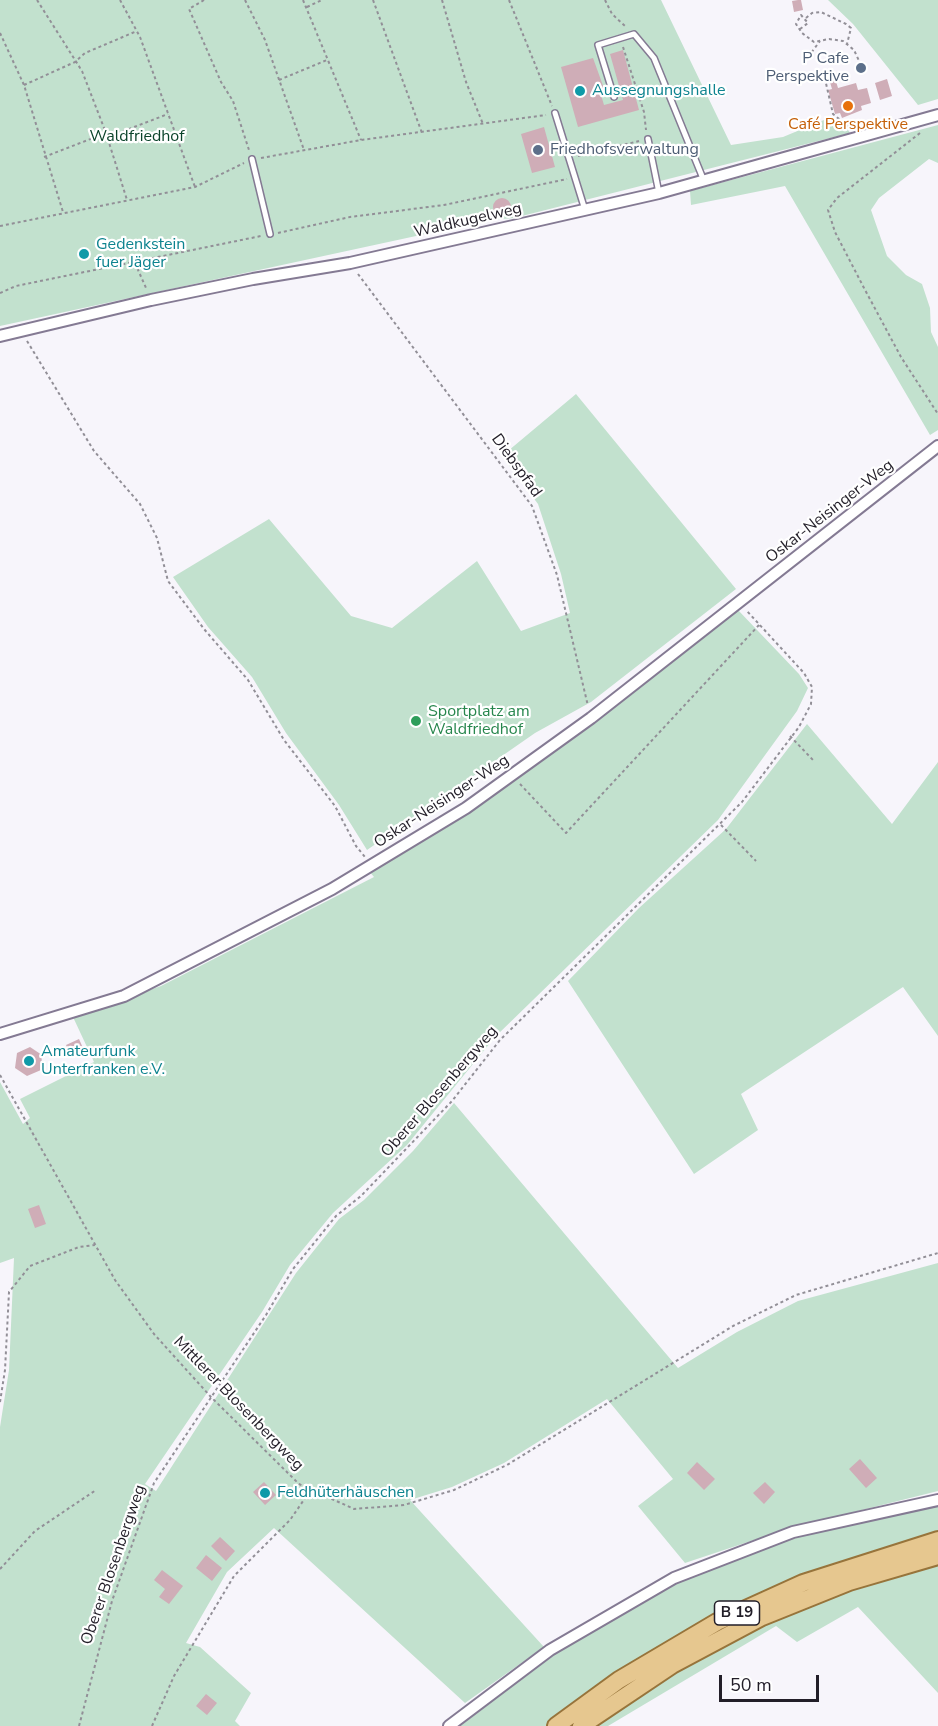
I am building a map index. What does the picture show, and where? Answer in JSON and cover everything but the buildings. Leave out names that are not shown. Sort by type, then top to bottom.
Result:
[{"type":"main road","name":"B 19","points":[[556,1726],[619,1680],[717,1623],[803,1583],[938,1540]]},
{"type":"main road","name":"B 19","points":[[581,1726],[672,1665],[762,1617],[849,1582],[938,1556]]},
{"type":"street","name":"Waldkugelweg","points":[[0,336],[151,300],[253,279],[350,263],[659,193],[856,140],[938,115]]},
{"type":"street","name":"Oskar-Neisinger-Weg","points":[[0,1034],[124,996],[332,890],[466,808],[591,718],[938,446]]},
{"type":"street","points":[[449,1726],[550,1650],[674,1578],[793,1532],[938,1500]]},
{"type":"lane","points":[[614,97],[598,45],[634,34],[654,58],[704,182]]},
{"type":"lane","points":[[555,113],[585,210]]},
{"type":"lane","points":[[648,139],[659,193]]},
{"type":"lane","points":[[252,159],[270,234]]},
{"type":"path","points":[[37,0],[51,18],[75,62],[82,70],[106,133],[127,200]]},
{"type":"path","points":[[120,0],[137,31],[195,187]]},
{"type":"path","points":[[204,0],[189,9],[221,82],[233,101],[252,159]]},
{"type":"path","points":[[245,0],[265,40],[304,150]]},
{"type":"path","points":[[303,0],[362,140]]},
{"type":"path","points":[[307,7],[322,0]]},
{"type":"path","points":[[373,0],[422,133]]},
{"type":"path","points":[[442,0],[466,82],[483,124]]},
{"type":"path","points":[[0,225],[195,187],[252,159],[362,140],[555,113],[509,0]]},
{"type":"path","points":[[605,0],[612,14],[634,34]]},
{"type":"path","points":[[806,18],[812,13],[821,12],[846,24],[851,28],[847,44]]},
{"type":"path","points":[[800,29],[808,23],[801,15],[796,24],[800,29],[814,42],[843,41],[854,51],[860,63]]},
{"type":"path","points":[[24,85],[75,62],[85,53],[137,31]]},
{"type":"path","points":[[0,33],[24,85],[44,157],[63,212]]},
{"type":"path","points":[[570,158],[648,139],[644,112],[625,50],[618,39]]},
{"type":"path","points":[[808,57],[820,41]]},
{"type":"path","points":[[279,80],[327,60]]},
{"type":"path","points":[[843,75],[837,74],[825,79],[828,96],[833,114],[846,122],[856,140]]},
{"type":"path","points":[[44,157],[106,133],[116,134],[168,114]]},
{"type":"path","points":[[924,119],[919,136],[875,167],[837,198],[828,210],[835,232],[901,357],[938,414]]},
{"type":"path","points":[[0,293],[16,286],[350,217],[444,205],[575,177]]},
{"type":"path","points":[[135,263],[151,300]]},
{"type":"path","name":"Diebspfad","points":[[350,263],[532,506],[557,575],[591,718]]},
{"type":"path","points":[[21,331],[94,452],[140,504],[157,538],[168,581],[204,629],[248,680],[284,740],[335,806],[356,846],[372,865]]},
{"type":"path","name":"Oberer Blosenbergweg","points":[[79,1726],[112,1600],[154,1483],[293,1269],[336,1216],[361,1196],[452,1101],[500,1040],[634,906],[721,825],[742,802],[799,727],[811,704],[812,687],[804,673],[738,602]]},
{"type":"path","points":[[512,775],[566,833],[759,625]]},
{"type":"path","points":[[790,736],[813,760]]},
{"type":"path","points":[[721,825],[756,861]]},
{"type":"path","name":"Mittlerer Blosenbergweg","points":[[0,1075],[115,1280],[154,1334],[211,1397],[299,1484],[310,1491],[354,1509],[404,1505],[454,1490],[507,1465],[733,1326],[796,1294],[938,1253]]},
{"type":"path","points":[[0,1402],[5,1370],[9,1292],[30,1266],[79,1247],[95,1245]]},
{"type":"path","points":[[0,1569],[35,1531],[96,1490]]},
{"type":"path","points":[[152,1726],[174,1676],[234,1576],[290,1520],[310,1491]]},
{"type":"green space","name":"Waldfriedhof","points":[[0,0],[661,0],[731,145],[783,137],[831,117],[843,122],[850,133],[514,218],[490,220],[0,326]]},
{"type":"green space","points":[[828,0],[938,0],[938,99],[918,105],[853,24]]},
{"type":"green space","points":[[938,125],[938,163],[929,159],[879,198],[871,210],[887,256],[906,275],[922,284],[930,308],[931,332],[938,347],[938,430],[930,435],[785,186],[691,205],[690,191]]},
{"type":"green space","points":[[576,394],[736,589],[591,702],[535,733],[367,850],[339,805],[286,733],[252,677],[208,627],[173,577],[269,519],[351,616],[392,628],[477,561],[521,631],[570,613],[561,574],[538,504],[502,456]]},
{"type":"green space","points":[[738,610],[799,674],[808,688],[797,711],[718,820],[495,1037],[407,1145],[333,1213],[290,1265],[262,1312],[145,1484],[156,1491],[296,1273],[339,1219],[364,1200],[413,1151],[454,1103],[678,1368],[737,1332],[798,1301],[938,1263],[938,1491],[790,1528],[685,1563],[638,1506],[673,1479],[607,1399],[504,1463],[452,1487],[410,1500],[544,1647],[465,1703],[274,1528],[227,1572],[186,1643],[200,1647],[251,1693],[235,1721],[240,1726],[0,1726],[0,1427],[9,1370],[14,1258],[0,1263],[0,1082],[23,1124],[30,1118],[20,1099],[94,1062],[73,1017],[161,986],[374,877],[369,871],[519,777]]},
{"type":"green space","points":[[807,724],[892,824],[938,762],[938,1036],[903,987],[741,1094],[758,1130],[694,1174],[568,981],[639,908],[726,829]]},
{"type":"green space","points":[[938,1501],[938,1693],[858,1607],[797,1642],[776,1626],[608,1726],[460,1726],[556,1652],[683,1577],[799,1532]]},
{"type":"place","name":"P Cafe Perspektive","points":[[861,68]]},
{"type":"place","name":"Aussegnungshalle","points":[[580,91]]},
{"type":"place","name":"Café Perspektive","points":[[848,106]]},
{"type":"place","name":"Friedhofsverwaltung","points":[[538,150]]},
{"type":"place","name":"Gedenkstein fuer Jäger","points":[[84,254]]},
{"type":"place","name":"Sportplatz am Waldfriedhof","points":[[416,721]]},
{"type":"place","name":"Amateurfunk Unterfranken e.V.","points":[[29,1061]]},
{"type":"place","name":"Feldhüterhäuschen","points":[[265,1493]]}]
